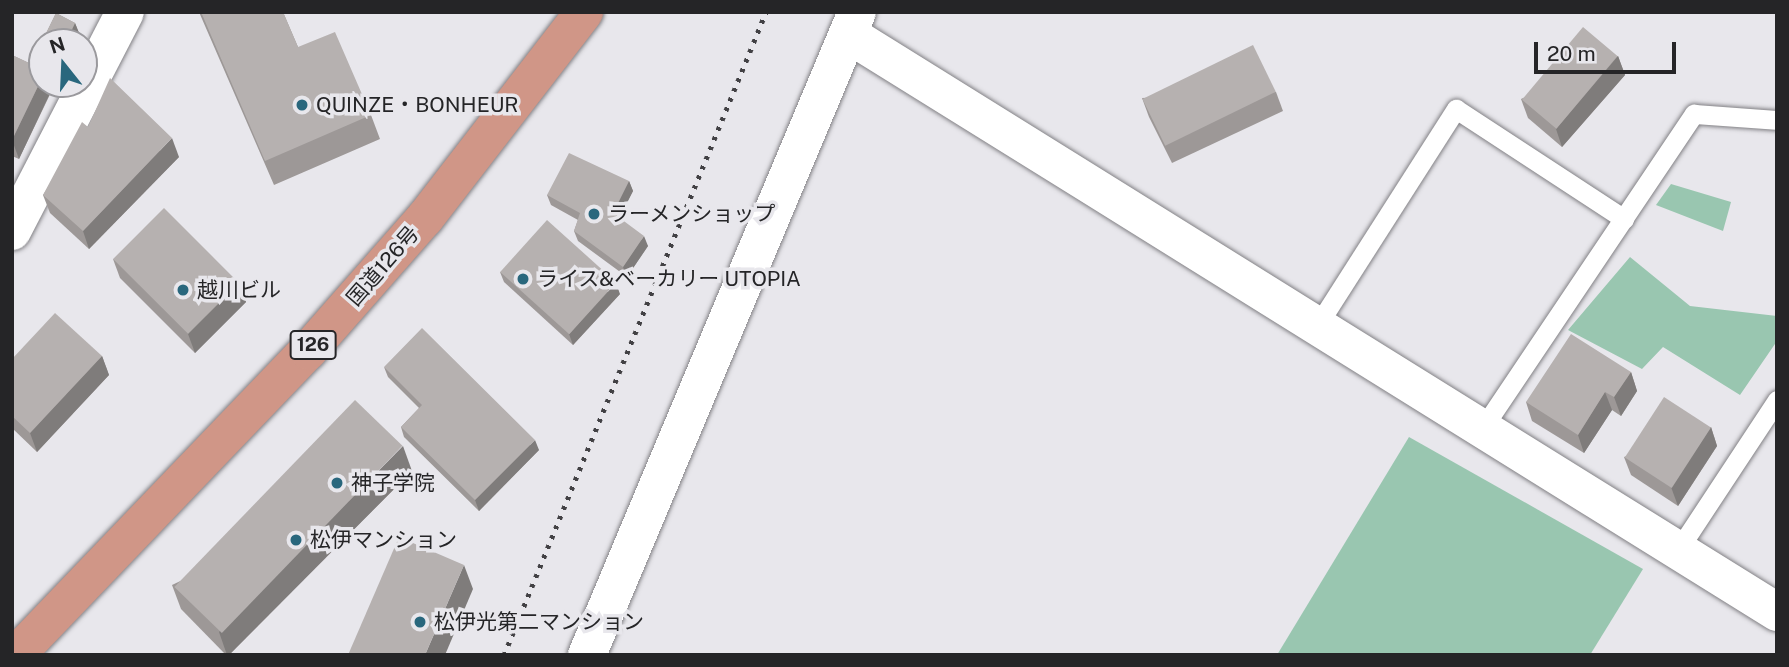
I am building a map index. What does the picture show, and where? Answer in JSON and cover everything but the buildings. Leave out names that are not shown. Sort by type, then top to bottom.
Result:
[{"type":"highway","name":"国道126号","points":[[16,655],[344,310],[425,218],[584,12]]},
{"type":"street","points":[[12,231],[125,12]]},
{"type":"street","points":[[587,655],[853,23],[1317,326],[1777,612]]},
{"type":"lane","points":[[1317,326],[1456,109],[1624,219]]},
{"type":"lane","points":[[1482,429],[1694,114],[1777,120]]},
{"type":"lane","points":[[1678,550],[1777,400]]},
{"type":"green space","points":[[1671,184],[1731,202],[1723,231],[1656,205]]},
{"type":"green space","points":[[1630,257],[1690,306],[1777,316],[1777,341],[1740,395],[1663,347],[1642,369],[1568,330]]},
{"type":"green space","points":[[1409,437],[1643,569],[1590,655],[1277,655]]},
{"type":"railway","points":[[504,655],[766,12]]},
{"type":"place","name":"QUINZE・BONHEUR","points":[[302,105]]},
{"type":"place","name":"ラーメンショップ","points":[[594,214]]},
{"type":"place","name":"ライス&ベーカリー UTOPIA","points":[[523,279]]},
{"type":"place","name":"越川ビル","points":[[183,290]]},
{"type":"place","name":"神子学院","points":[[337,483]]},
{"type":"place","name":"松伊マンション","points":[[296,540]]},
{"type":"place","name":"松伊光第二マンション","points":[[420,622]]}]
